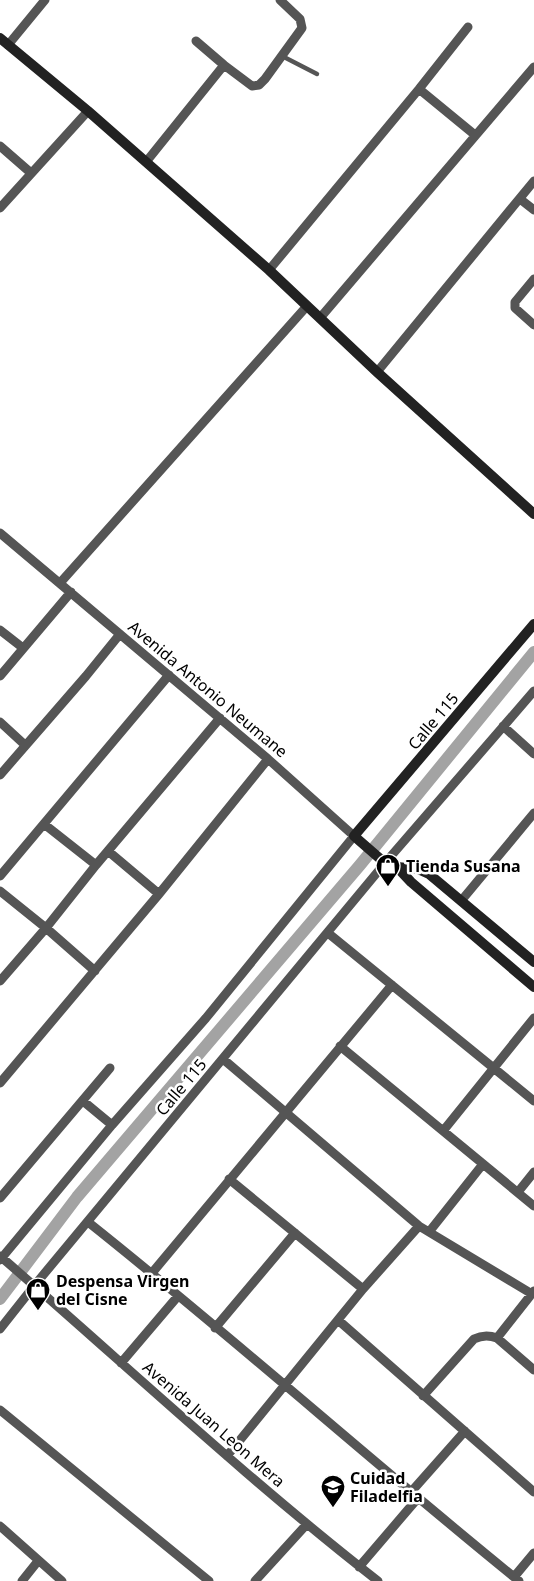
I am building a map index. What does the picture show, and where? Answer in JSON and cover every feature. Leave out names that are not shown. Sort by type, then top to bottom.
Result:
[{"type":"street","points":[[45,0],[4,42],[88,111],[269,270],[377,372],[534,514]]},
{"type":"street","points":[[196,42],[252,86],[259,84],[265,79],[302,28],[300,19],[280,0]]},
{"type":"street","points":[[269,270],[468,27]]},
{"type":"street","points":[[146,162],[224,65]]},
{"type":"street","points":[[320,318],[534,66]]},
{"type":"street","points":[[419,89],[475,135]]},
{"type":"street","points":[[0,208],[88,111]]},
{"type":"street","points":[[0,146],[31,173]]},
{"type":"street","points":[[377,372],[534,181]]},
{"type":"street","points":[[520,199],[534,210]]},
{"type":"street","points":[[534,279],[515,302],[515,308],[534,325]]},
{"type":"street","points":[[60,583],[307,306]]},
{"type":"street","name":"Avenida Antonio Neumane","points":[[0,533],[268,759],[383,862],[397,867],[418,869],[428,874],[534,962]]},
{"type":"street","points":[[0,676],[71,592]]},
{"type":"street","name":"Calle 115","points":[[356,838],[534,624]]},
{"type":"street","points":[[0,630],[24,648]]},
{"type":"street","points":[[0,775],[120,634]]},
{"type":"street","points":[[0,876],[169,675]]},
{"type":"street","name":"Calle 115","points":[[0,1329],[328,933],[383,862],[534,691]]},
{"type":"street","points":[[0,981],[220,718]]},
{"type":"street","points":[[0,722],[25,745]]},
{"type":"street","points":[[504,726],[534,754]]},
{"type":"street","points":[[0,1083],[159,894],[268,759]]},
{"type":"street","points":[[461,900],[534,813]]},
{"type":"street","points":[[44,824],[96,865]]},
{"type":"street","points":[[2,1259],[112,1125],[206,1018],[356,838]]},
{"type":"street","points":[[108,851],[159,894]]},
{"type":"street","points":[[397,867],[411,882],[534,987]]},
{"type":"street","points":[[0,891],[46,928],[94,971]]},
{"type":"street","points":[[328,933],[534,1101]]},
{"type":"street","points":[[152,1273],[392,985]]},
{"type":"street","points":[[443,1131],[534,1018]]},
{"type":"street","points":[[340,1046],[534,1206]]},
{"type":"street","points":[[223,1059],[284,1113],[419,1226],[533,1293],[497,1338]]},
{"type":"street","points":[[0,1198],[110,1068]]},
{"type":"street","points":[[84,1101],[112,1125]]},
{"type":"street","points":[[429,1232],[483,1164]]},
{"type":"street","points":[[518,1192],[534,1172]]},
{"type":"street","points":[[229,1180],[363,1289]]},
{"type":"street","points":[[88,1222],[152,1273],[215,1328],[516,1579],[534,1553]]},
{"type":"street","points":[[226,1456],[363,1289],[419,1226]]},
{"type":"street","points":[[215,1328],[294,1233]]},
{"type":"street","name":"Avenida Juan Leon Mera","points":[[2,1259],[26,1278],[226,1456],[378,1581]]},
{"type":"street","points":[[121,1363],[178,1296]]},
{"type":"street","points":[[338,1320],[534,1492]]},
{"type":"street","points":[[423,1396],[474,1339],[479,1336],[497,1338],[534,1370]]},
{"type":"street","points":[[0,1410],[209,1581]]},
{"type":"street","points":[[359,1567],[464,1431]]},
{"type":"street","points":[[255,1581],[307,1524]]},
{"type":"street","points":[[0,1526],[62,1581]]},
{"type":"street","points":[[22,1581],[38,1561]]},
{"type":"lane","points":[[282,56],[317,74]]},
{"type":"waterway","points":[[0,1299],[77,1197],[360,865],[534,652]]},
{"type":"place","name":"Tienda Susana","points":[[388,887]]},
{"type":"place","name":"Despensa Virgen del Cisne","points":[[38,1311]]},
{"type":"place","name":"Cuidad Filadelfia","points":[[333,1508]]}]
